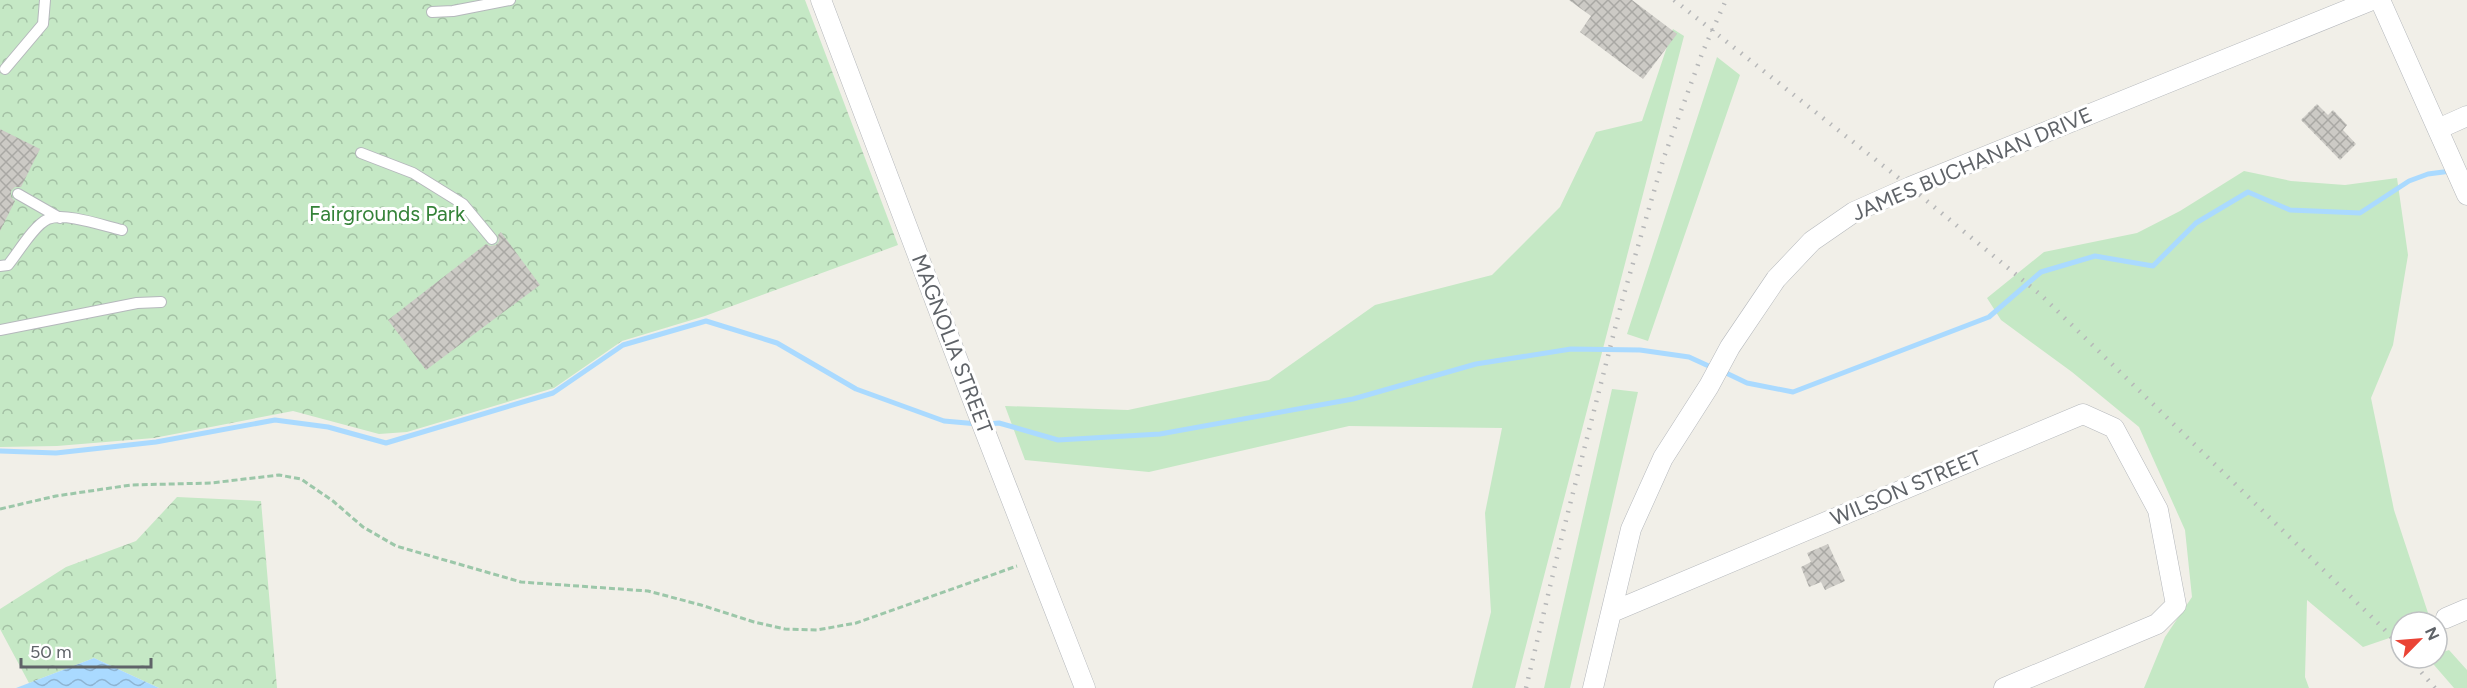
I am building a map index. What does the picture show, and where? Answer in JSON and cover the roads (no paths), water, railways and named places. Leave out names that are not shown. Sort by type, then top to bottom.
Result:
[{"type":"street","name":"JAMES BUCHANAN DRIVE","points":[[1593,688],[1630,529],[1663,458],[1776,279],[1812,241],[1854,212],[1910,187],[2372,0]]},
{"type":"street","points":[[2380,0],[2467,195]]},
{"type":"street","name":"MAGNOLIA STREET","points":[[828,2],[977,411],[1085,688]]},
{"type":"street","points":[[2438,129],[2467,116]]},
{"type":"street","name":"WILSON STREET","points":[[1612,612],[2083,414],[2114,428],[2158,510],[2176,605],[2157,624],[2004,688]]},
{"type":"street","points":[[2449,617],[2467,609]]},
{"type":"lane","points":[[5,69],[43,24],[45,0]]},
{"type":"lane","points":[[432,12],[453,11],[510,0]]},
{"type":"lane","points":[[361,153],[413,173],[464,204],[492,239]]},
{"type":"lane","points":[[18,194],[60,218]]},
{"type":"lane","points":[[0,266],[8,265],[30,235],[48,219],[69,218],[122,231]]},
{"type":"lane","points":[[0,330],[137,303],[161,302]]},
{"type":"water","points":[[94,658],[159,688],[16,688]]},
{"type":"waterway","points":[[1722,371],[1747,383],[1793,392],[1989,317],[2041,272],[2095,256],[2153,266],[2196,223],[2248,192],[2290,210],[2360,213],[2409,181],[2428,174],[2451,171]]},
{"type":"waterway","points":[[0,451],[56,453],[156,442],[275,420],[328,427],[386,443],[553,393],[623,345],[706,321],[777,343],[856,389],[944,421],[978,424]]},
{"type":"waterway","points":[[987,424],[999,423],[1058,440],[1160,434],[1353,399],[1476,364],[1571,349],[1640,350],[1689,357],[1713,368]]},
{"type":"railway","points":[[1674,0],[1910,187],[2042,296],[2389,635]]},
{"type":"railway","points":[[1526,688],[1622,301],[1664,157],[1703,51],[1726,0]]},
{"type":"railway","points":[[2419,670],[2435,688]]},
{"type":"park label","name":"Fairgrounds Park","points":[[387,214]]}]
